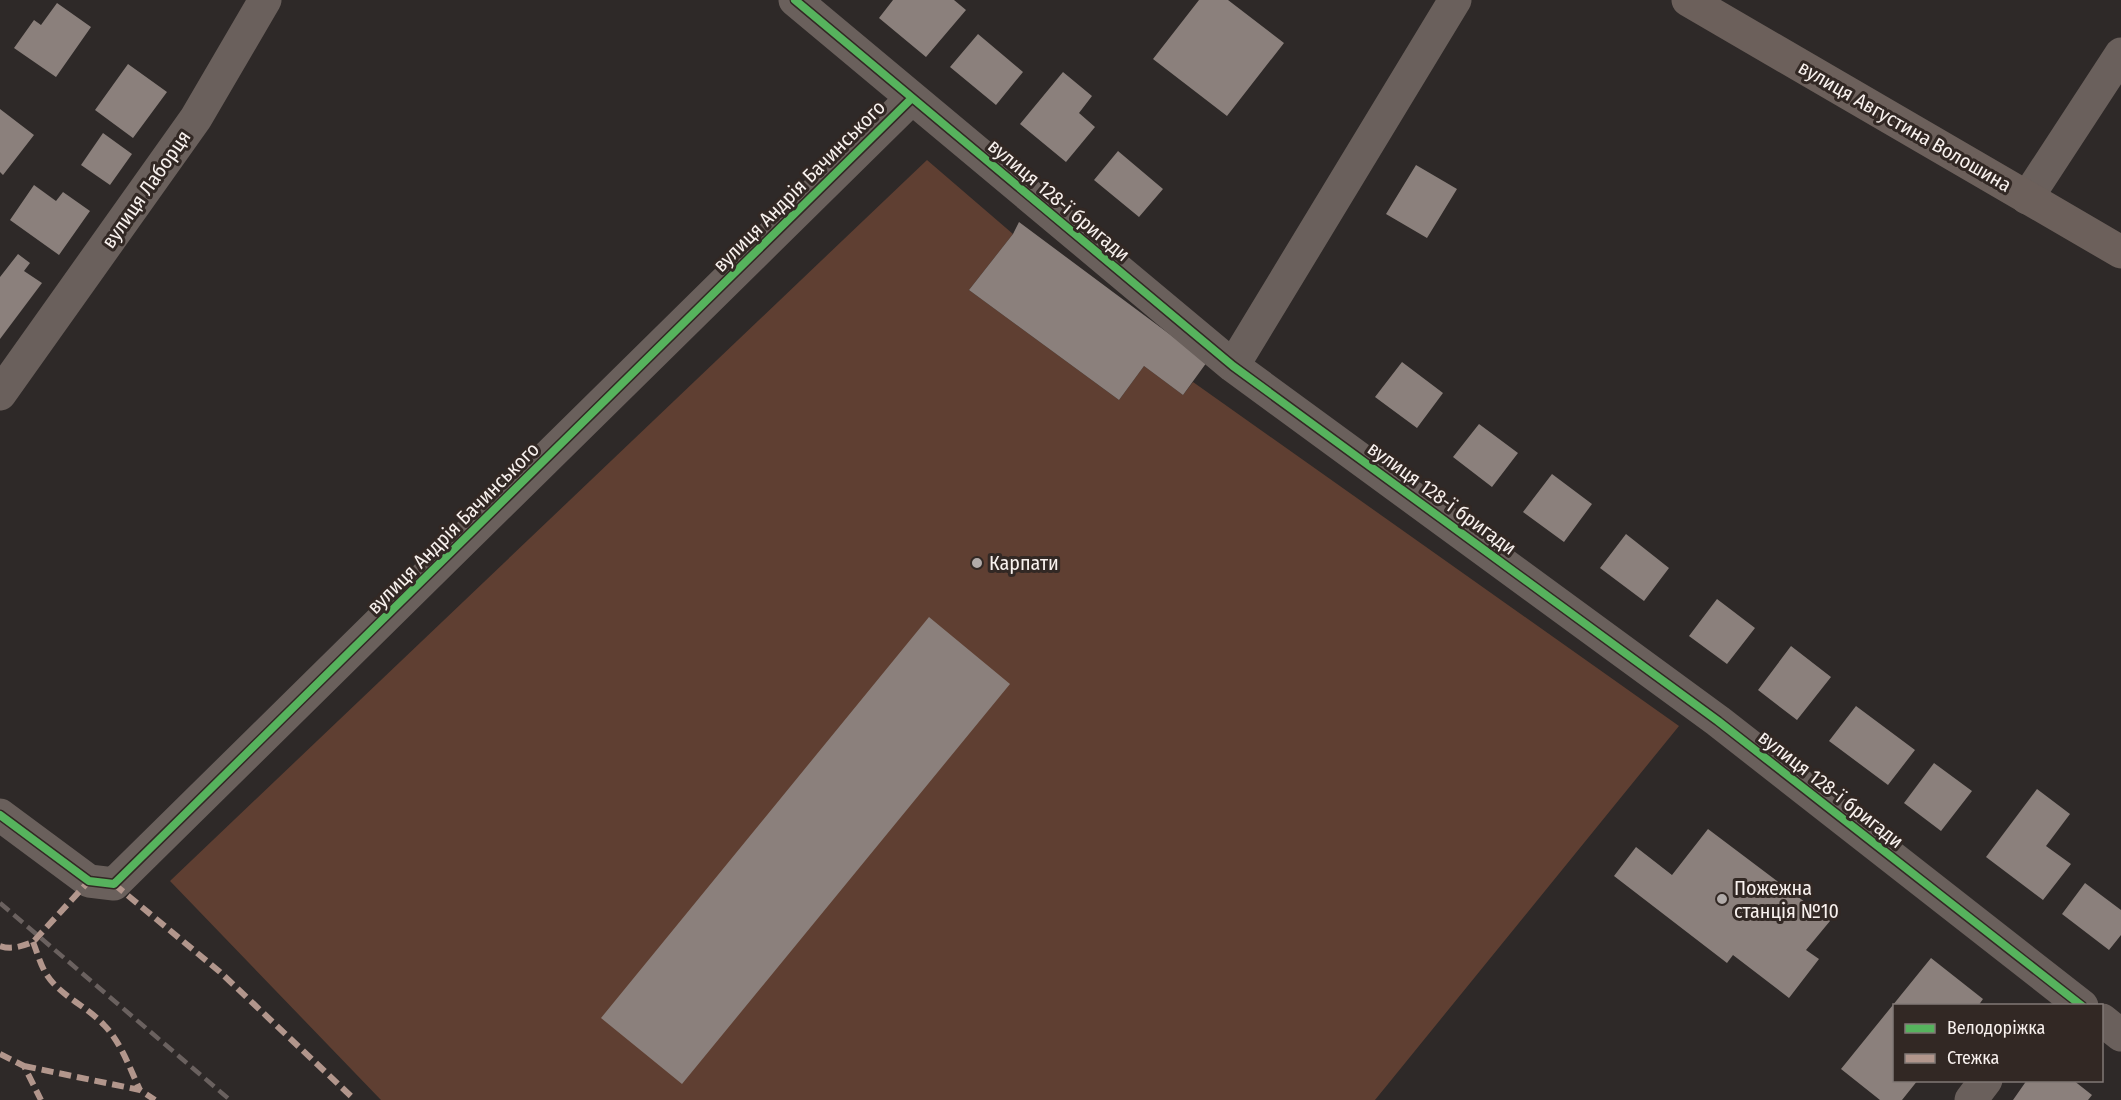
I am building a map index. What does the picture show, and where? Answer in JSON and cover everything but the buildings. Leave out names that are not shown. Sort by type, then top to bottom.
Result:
[{"type":"main road","name":"вулиця Августина Волошина","points":[[1688,0],[2121,252]]},
{"type":"street","name":"вулиця Лаборця","points":[[6,375],[196,118],[265,0]]},
{"type":"street","name":"вулиця 128-ї бригади","points":[[795,0],[1233,366],[1718,722],[2048,995],[2079,1004]]},
{"type":"street","points":[[1233,366],[1455,0]]},
{"type":"street","points":[[2027,198],[2121,54]]},
{"type":"street","name":"вулиця Андрія Бачинського","points":[[0,815],[89,881],[114,884],[911,99]]},
{"type":"street","points":[[2103,1021],[2121,1035]]},
{"type":"street","points":[[1971,1100],[1984,1082]]},
{"type":"shaded area","name":"Карпати","points":[[927,160],[1013,234],[969,290],[1119,400],[1144,366],[1183,395],[1193,382],[1679,726],[1375,1100],[381,1100],[170,881]]},
{"type":"railway","points":[[0,903],[230,1100]]},
{"type":"marked path","points":[[0,946],[13,948],[33,942],[89,881]]},
{"type":"marked path","points":[[114,884],[220,972],[355,1100]]},
{"type":"marked path","points":[[33,942],[43,969],[51,980],[65,994],[97,1018],[110,1032],[125,1056],[140,1090]]},
{"type":"marked path","points":[[0,1054],[24,1066],[41,1100]]},
{"type":"marked path","points":[[24,1066],[140,1090],[155,1100]]},
{"type":"cycle path","points":[[795,0],[1233,366],[1718,721],[2079,1004]]},
{"type":"cycle path","points":[[0,815],[89,881],[114,884],[911,99]]},
{"type":"place","name":"Карпати","points":[[977,563]]},
{"type":"place","name":"Пожежна станція №10","points":[[1722,899]]}]
